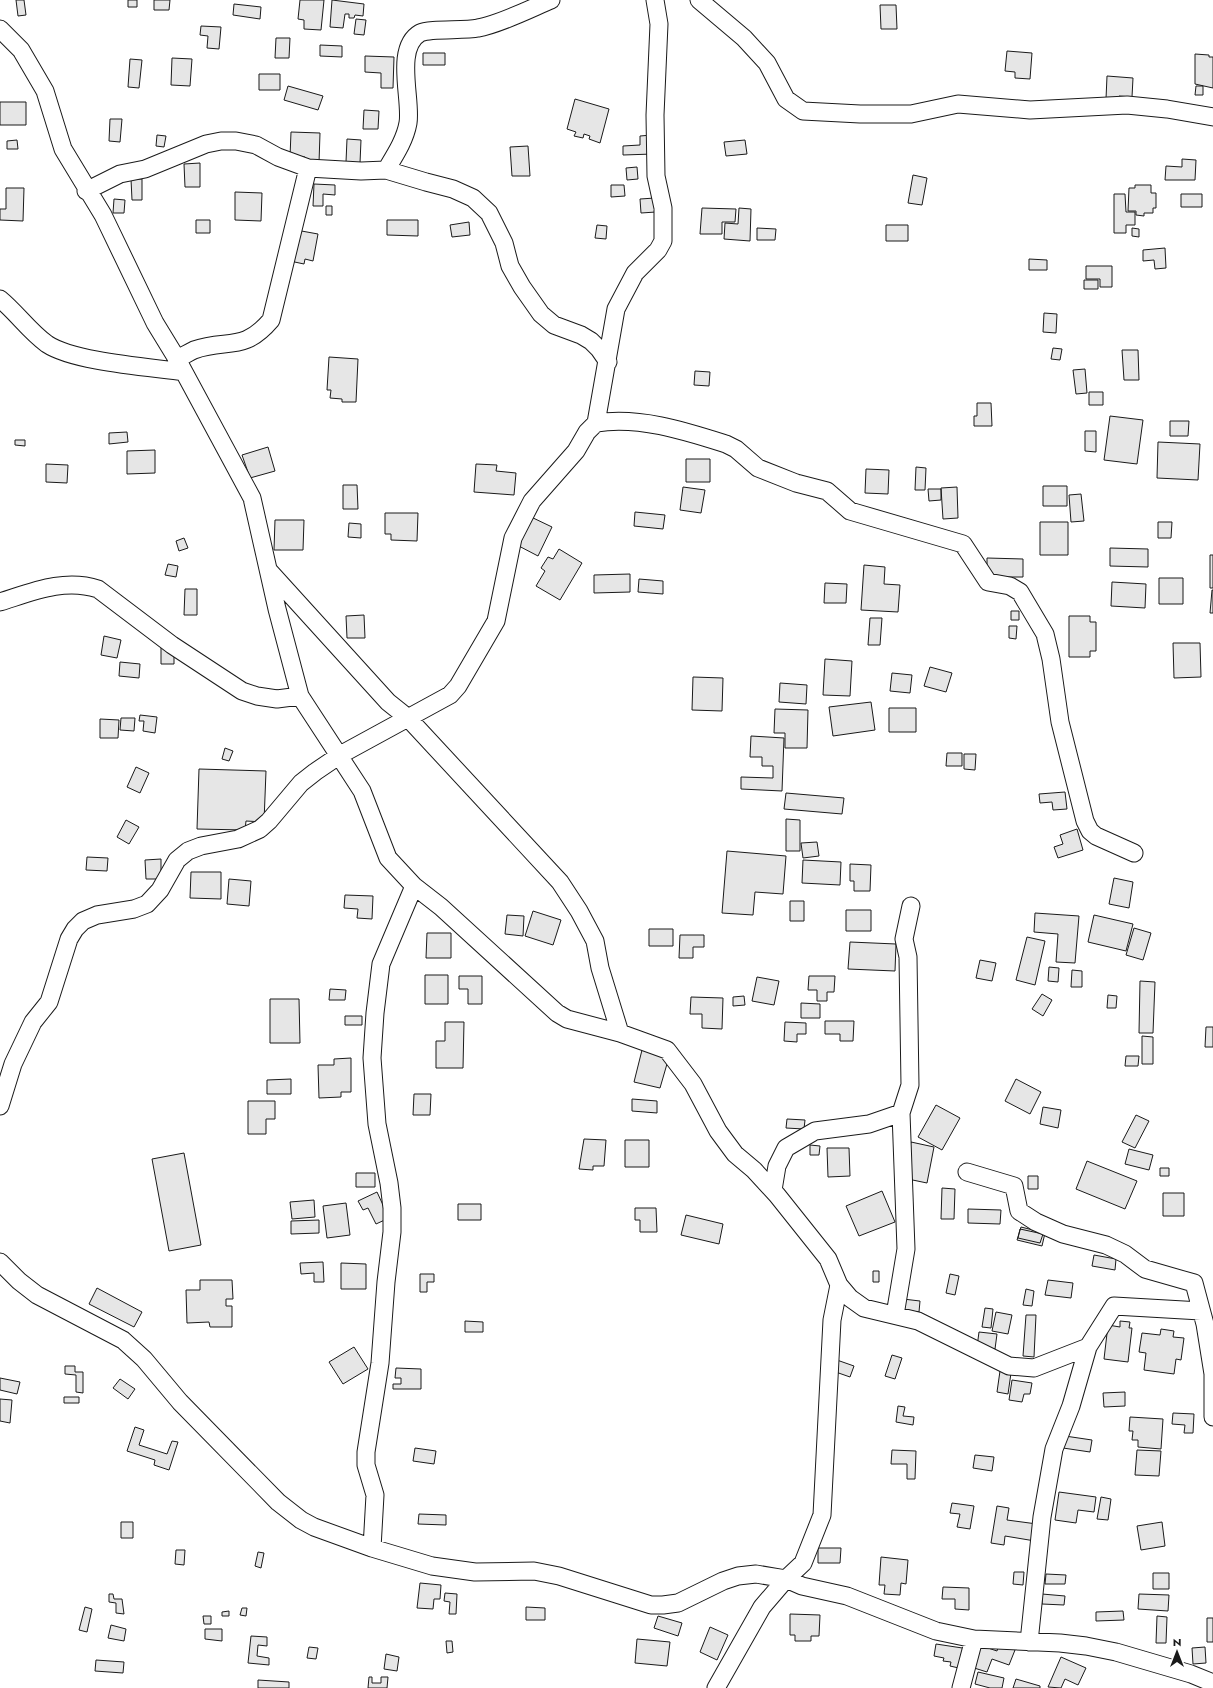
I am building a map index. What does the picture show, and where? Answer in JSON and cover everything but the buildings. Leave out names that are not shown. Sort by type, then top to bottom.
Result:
[{"type":"street","points":[[386,170],[400,147],[408,122],[406,75],[408,50],[413,38],[422,32],[478,28],[552,0]]},
{"type":"street","points":[[0,1106],[13,1064],[33,1022],[49,1002],[69,939],[83,921],[97,915],[134,909],[147,904],[160,890],[177,860],[188,851],[201,846],[238,839],[260,829],[269,821],[301,783],[340,755],[450,695],[464,678],[496,621],[509,553],[516,531],[532,501],[576,451],[587,432],[596,423],[608,362],[616,309],[620,298],[635,274],[658,250],[664,232],[663,208],[656,176],[655,115],[659,24],[655,0]]},
{"type":"street","points":[[699,0],[744,38],[767,63],[786,99],[803,111],[860,114],[911,114],[958,104],[1030,110],[1127,105],[1167,109],[1213,117]]},
{"type":"street","points":[[0,29],[21,50],[46,91],[63,149],[86,191],[103,215],[155,323],[181,366],[252,498],[270,572],[277,609],[300,696],[340,755],[362,791],[388,858],[414,886],[447,913],[557,1014],[567,1019],[620,1033],[667,1050],[693,1084],[718,1131],[735,1154],[754,1170],[773,1190],[828,1260],[839,1285],[850,1298],[864,1308],[918,1321],[1009,1366],[1034,1368],[1088,1347]]},
{"type":"street","points":[[86,191],[120,174],[145,169],[196,148],[221,141],[236,141],[256,145],[308,168],[361,171],[386,170],[453,189],[473,198],[489,214],[504,243],[510,266],[522,288],[541,314],[554,325],[581,335],[591,341],[608,362]]},
{"type":"street","points":[[181,366],[195,350],[234,344],[248,339],[260,332],[271,320],[308,168]]},
{"type":"street","points":[[0,299],[48,345],[64,352],[86,358],[181,366]]},
{"type":"street","points":[[596,423],[612,421],[651,425],[726,444],[736,449],[758,468],[796,483],[827,491],[850,511],[963,544],[988,582],[1010,586],[1020,592],[1045,634],[1051,660],[1060,722],[1085,821],[1090,831],[1096,836],[1134,853]]},
{"type":"street","points":[[270,572],[388,702],[408,718],[560,882],[579,911],[595,941],[600,968],[620,1033]]},
{"type":"street","points":[[0,602],[39,590],[68,584],[84,584],[98,589],[172,645],[242,691],[257,696],[277,699],[300,696]]},
{"type":"street","points":[[372,1548],[376,1508],[375,1495],[366,1465],[366,1452],[380,1363],[386,1282],[392,1232],[390,1183],[377,1124],[372,1058],[374,1012],[381,964],[414,886]]},
{"type":"street","points":[[895,1316],[906,1249],[901,1113],[910,1085],[908,957],[904,939],[911,906]]},
{"type":"street","points":[[773,1190],[777,1166],[786,1148],[815,1131],[869,1124],[901,1113]]},
{"type":"street","points":[[967,1172],[1014,1186],[1019,1211],[1036,1222],[1063,1234],[1106,1245],[1125,1254],[1145,1268],[1194,1283],[1213,1374],[1213,1417]]},
{"type":"street","points":[[0,1262],[19,1281],[37,1295],[123,1340],[144,1359],[180,1402],[219,1443],[290,1512],[314,1527],[372,1548],[412,1561],[453,1570],[475,1572],[534,1572],[559,1576],[651,1605],[678,1603],[723,1581],[738,1576],[756,1574],[786,1579],[802,1586],[847,1596],[922,1626],[974,1639],[1060,1643],[1116,1652],[1190,1674],[1213,1683]]},
{"type":"street","points":[[716,1688],[762,1607],[786,1579],[803,1563],[822,1516],[832,1320],[839,1285]]},
{"type":"street","points":[[1029,1642],[1042,1517],[1054,1449],[1071,1406],[1088,1347],[1114,1306],[1201,1311]]},
{"type":"street","points":[[961,1688],[974,1639]]}]
